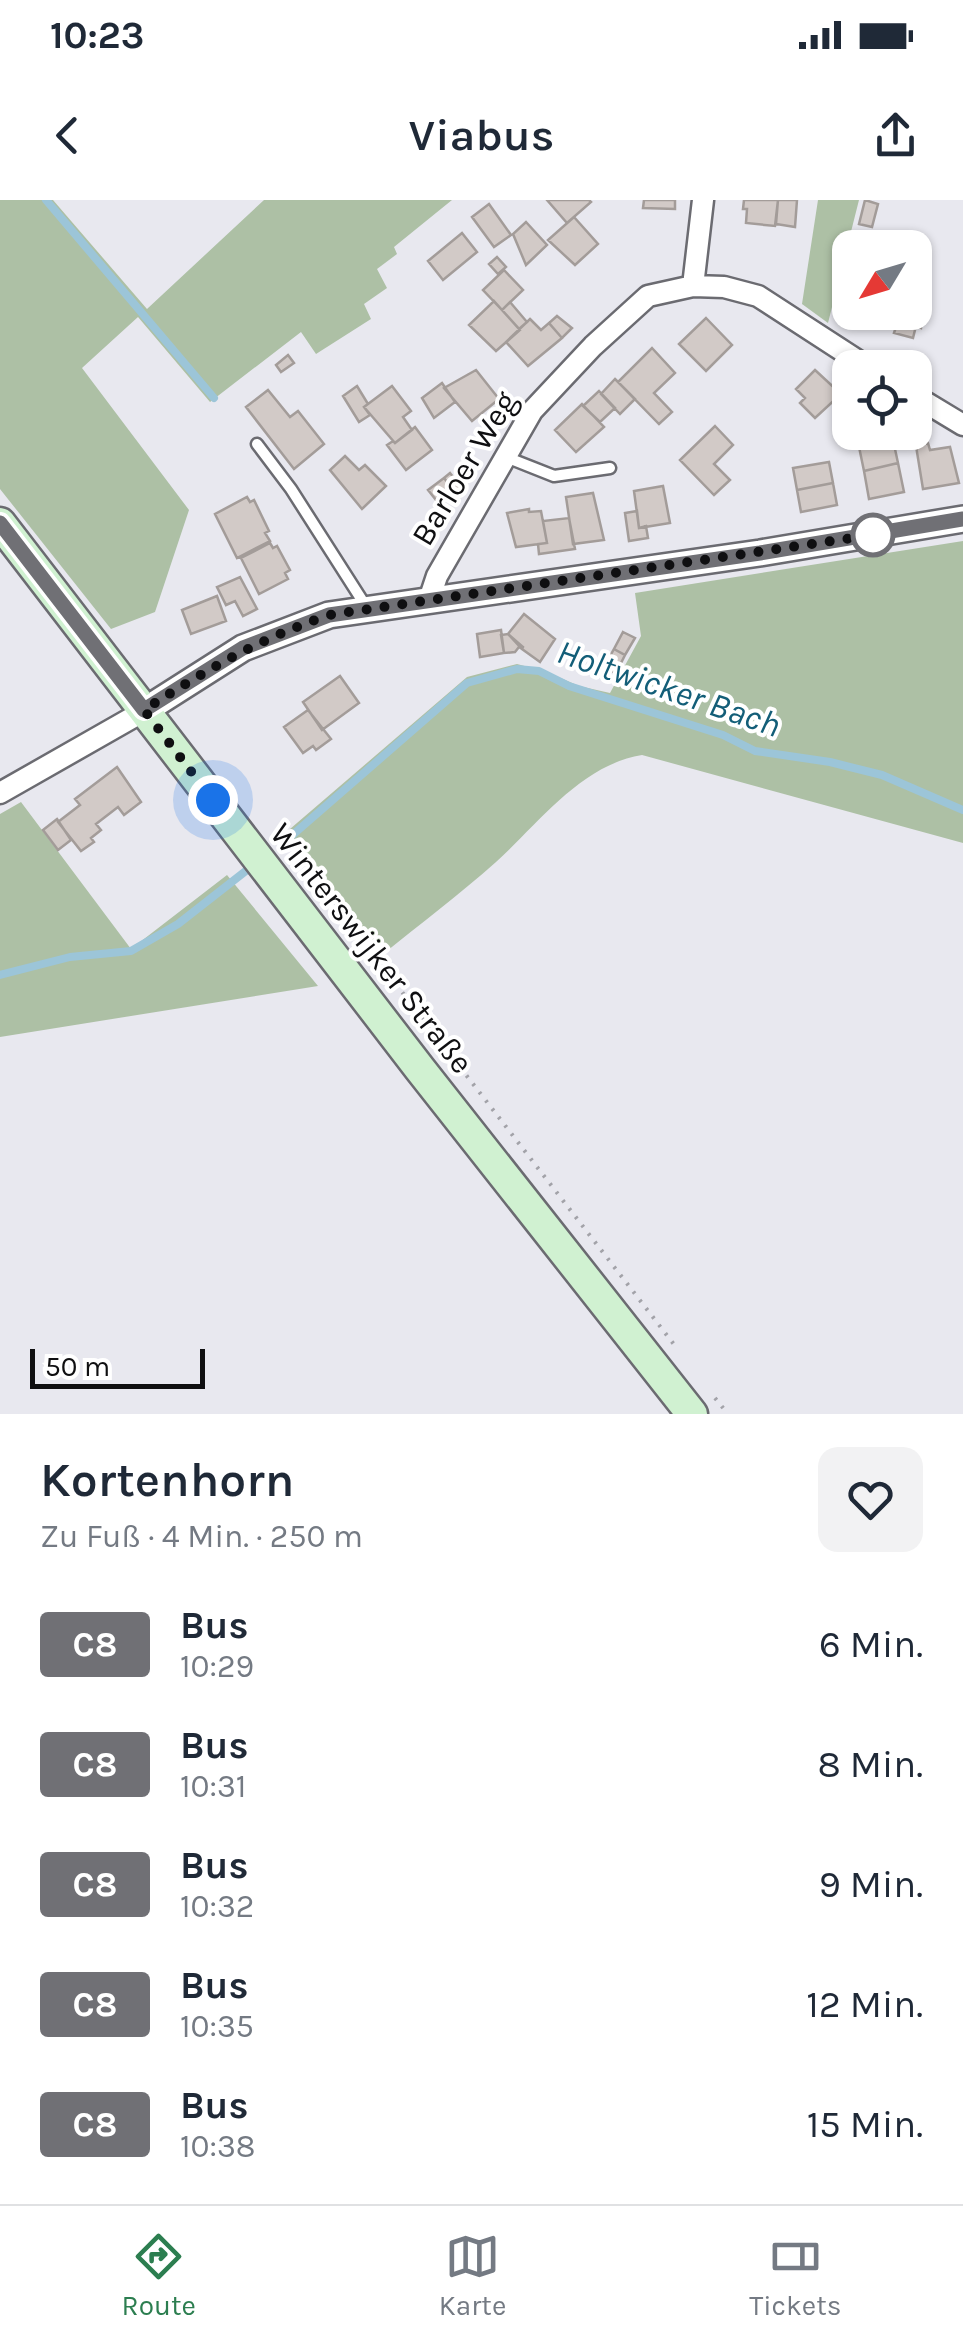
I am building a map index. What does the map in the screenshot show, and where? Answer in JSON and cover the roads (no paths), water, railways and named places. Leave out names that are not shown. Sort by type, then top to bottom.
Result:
[{"type":"main road","name":"Winterswijker Straße","points":[[0,523],[692,1414]]},
{"type":"street","points":[[694,286],[703,200]]},
{"type":"street","name":"Barloer Weg","points":[[429,600],[437,576],[532,411],[648,296],[694,286],[724,286],[758,296],[840,350]]},
{"type":"street","points":[[932,407],[963,426]]},
{"type":"street","name":"Barloer Weg","points":[[144,710],[243,648],[329,615],[760,553],[963,519]]},
{"type":"street","points":[[0,793],[144,710]]},
{"type":"lane","points":[[257,444],[301,503],[368,609]]},
{"type":"lane","points":[[506,457],[554,476],[610,468]]},
{"type":"waterway","points":[[46,200],[214,398]]},
{"type":"waterway","name":"Holtwicker Bach","points":[[289,838],[467,683],[517,669],[539,671],[569,686],[723,735],[755,751],[830,762],[882,775],[963,810]]},
{"type":"waterway","name":"Holtwicker Bach","points":[[0,975],[70,957],[131,951],[178,924],[247,870]]}]
